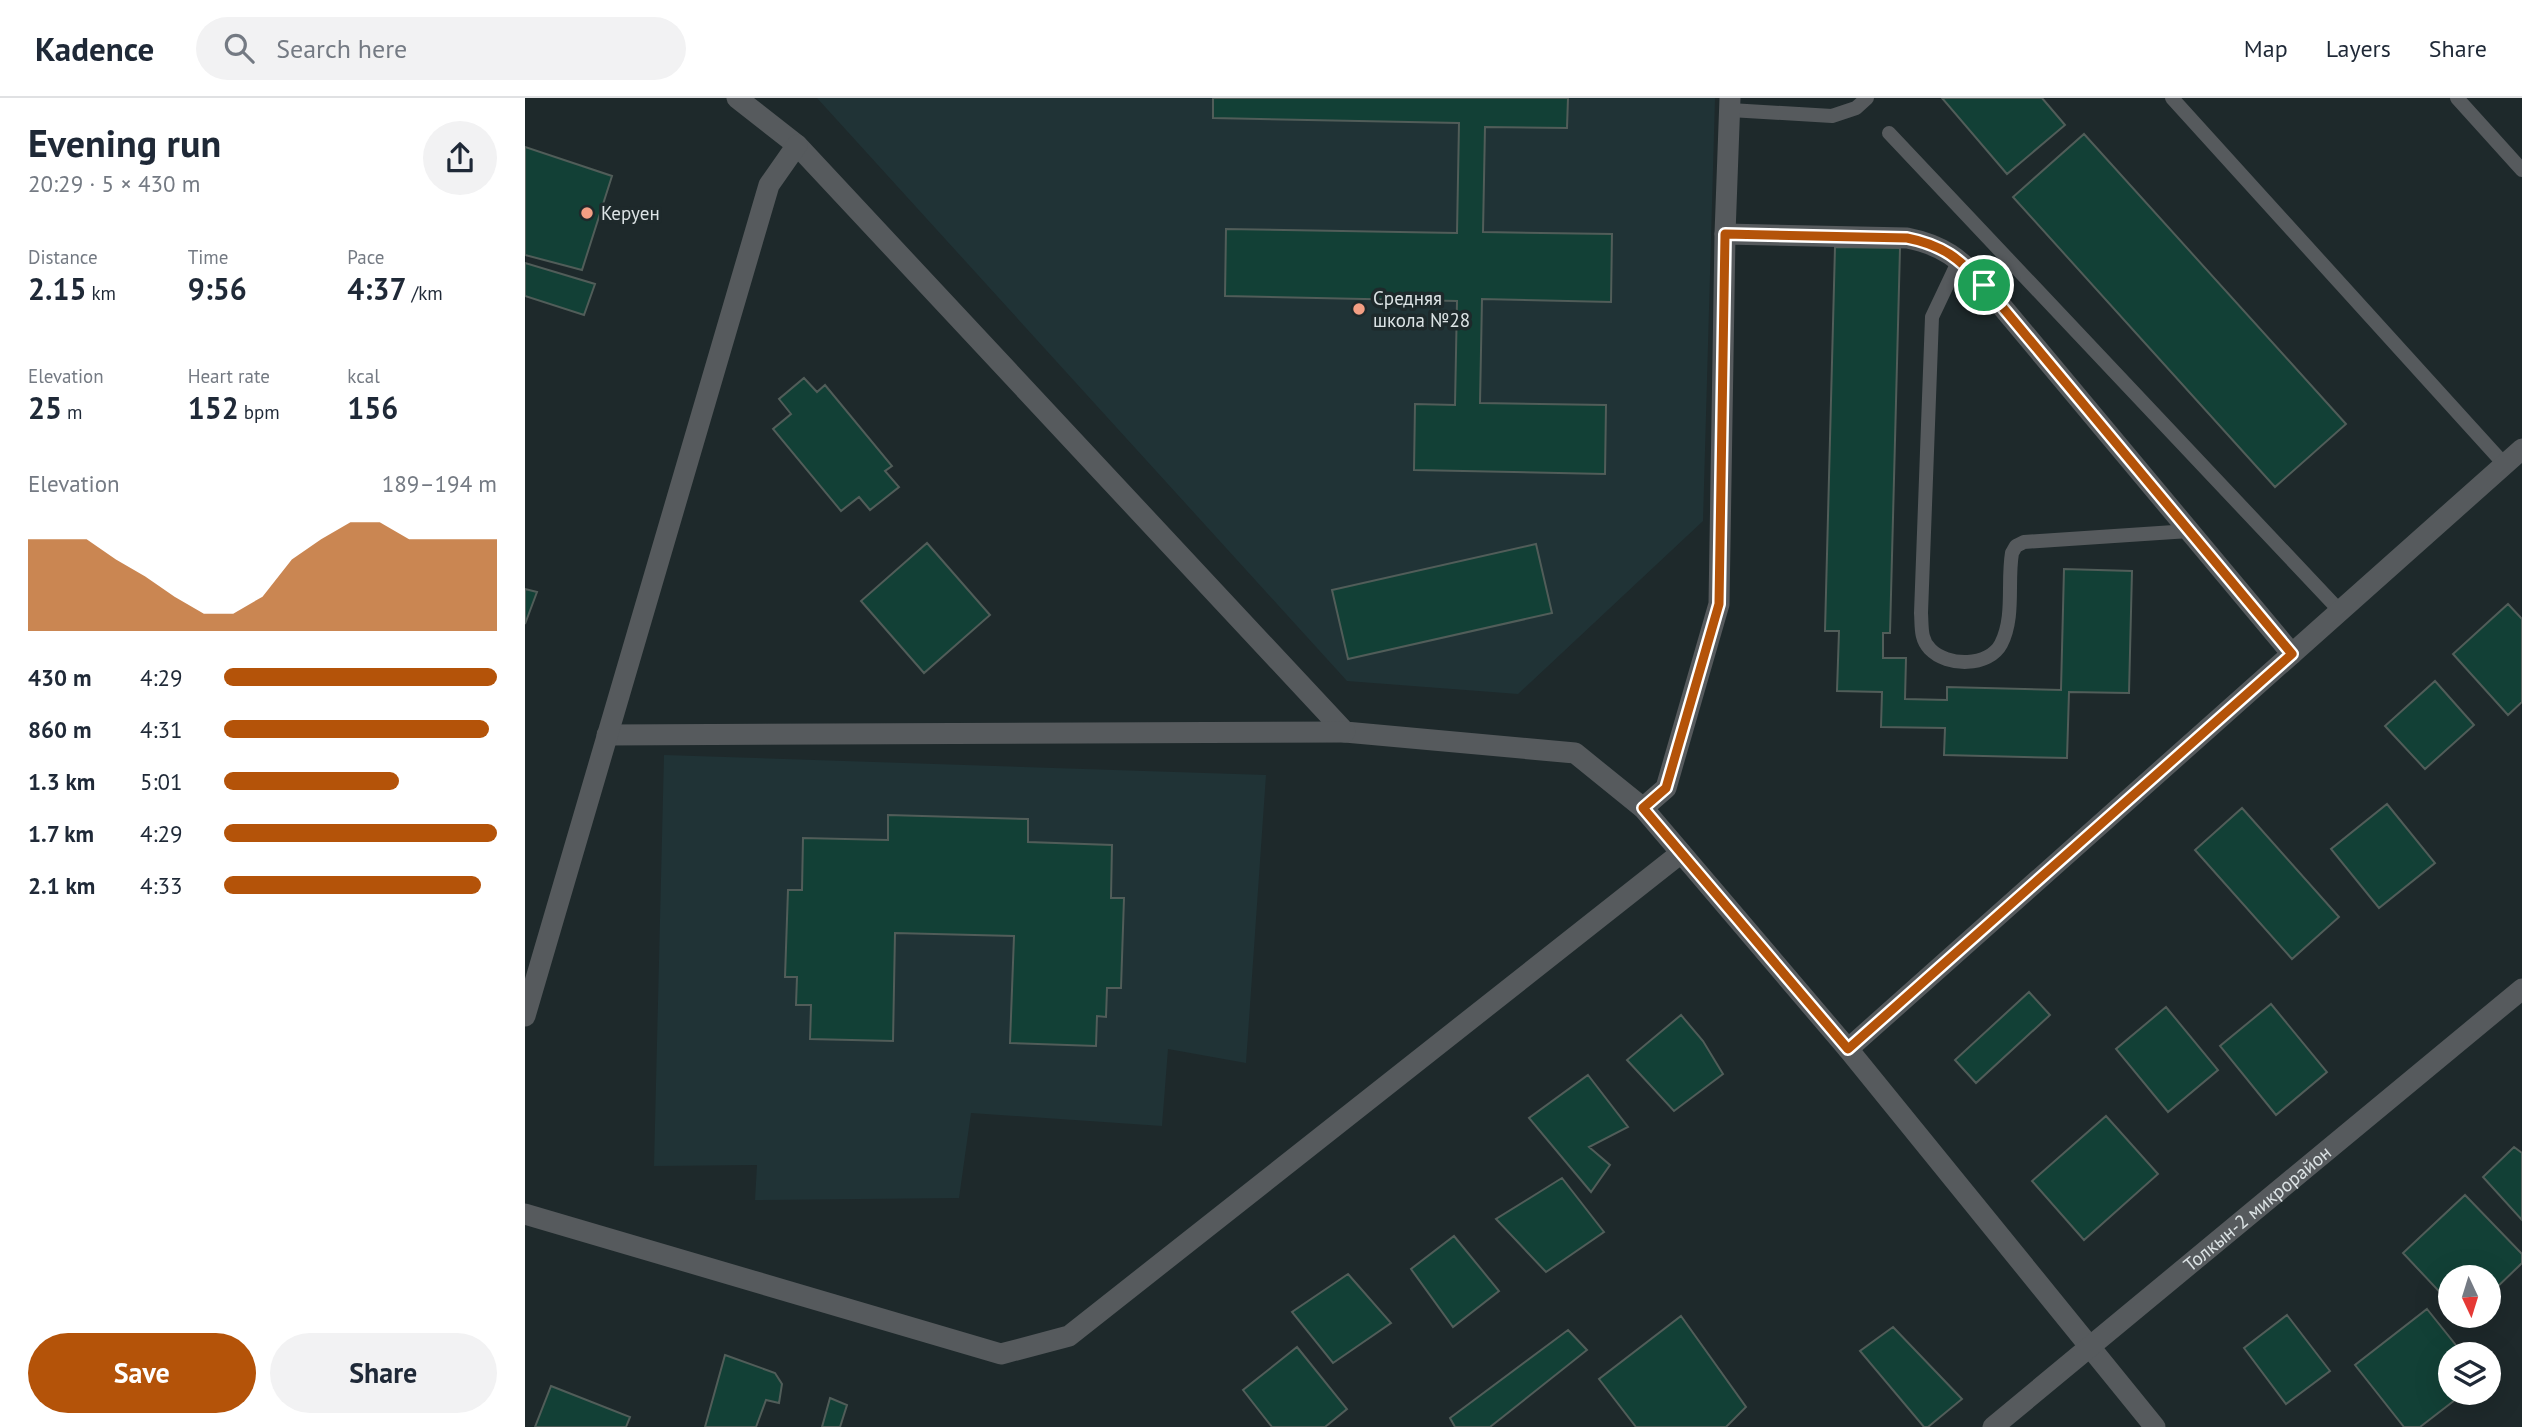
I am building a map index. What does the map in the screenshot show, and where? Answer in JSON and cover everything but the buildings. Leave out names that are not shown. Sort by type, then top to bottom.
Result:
[{"type":"street","points":[[737,98],[797,145],[1345,732]]},
{"type":"street","points":[[1643,808],[1666,788],[1719,604],[1725,234],[1730,104]]},
{"type":"street","points":[[525,1016],[769,184],[797,145]]},
{"type":"street","points":[[1725,234],[1907,238],[1929,242],[1959,260],[1984,285],[2292,654]]},
{"type":"street","points":[[1848,1049],[2522,449]]},
{"type":"street","points":[[607,735],[1345,732],[1575,753],[1643,808],[1848,1049],[2155,1427]]},
{"type":"street","points":[[525,1214],[1001,1354],[1069,1336],[1681,853]]},
{"type":"street","name":"Толкын-2 микрорайон","points":[[1993,1427],[2522,989]]},
{"type":"lane","points":[[1730,104],[1832,116],[1856,108],[1867,98]]},
{"type":"lane","points":[[2172,98],[2505,465]]},
{"type":"lane","points":[[2457,98],[2522,170]]},
{"type":"lane","points":[[1889,133],[2340,611]]},
{"type":"lane","points":[[1959,260],[1932,317],[1921,613],[1922,637],[1929,649],[1952,661],[1980,660],[1992,656],[2000,646],[2009,620],[2012,553],[2016,546],[2024,542],[2189,531]]},
{"type":"shaded area","name":"Средняя школа №28","points":[[817,98],[1715,98],[1703,521],[1518,694],[1347,681]]},
{"type":"shaded area","points":[[664,755],[1266,775],[1246,1063],[1168,1049],[1162,1126],[971,1113],[959,1198],[755,1200],[757,1165],[654,1166]]},
{"type":"place","name":"Керуен","points":[[587,213]]},
{"type":"place","name":"Средняя школа №28","points":[[1359,309]]},
{"type":"route","points":[[1725,234],[1907,238],[1929,242],[1959,260],[1984,285],[2292,654],[1848,1049],[1643,808],[1666,788],[1719,604],[1725,234]]}]
